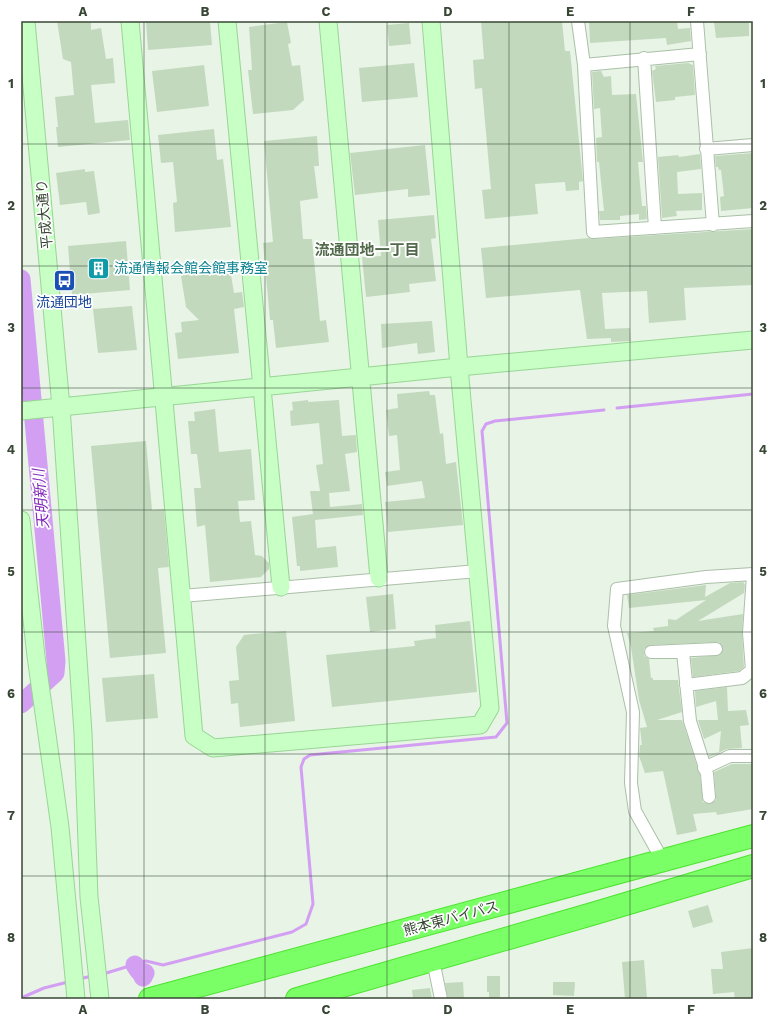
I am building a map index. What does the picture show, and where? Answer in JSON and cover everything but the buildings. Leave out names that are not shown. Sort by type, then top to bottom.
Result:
[{"type":"highway","name":"熊本東バイパス","points":[[150,999],[753,836]]},
{"type":"highway","points":[[297,999],[753,866]]},
{"type":"street","name":"平成大通り","points":[[26,21],[83,733],[89,897],[99,993]]},
{"type":"street","points":[[130,21],[194,736],[213,748],[480,725],[490,708],[459,367],[431,21]]},
{"type":"street","points":[[227,21],[281,587]]},
{"type":"street","points":[[328,21],[362,378],[379,578]]},
{"type":"street","points":[[578,21],[584,65],[593,232],[753,221]]},
{"type":"street","points":[[697,21],[713,224]]},
{"type":"street","points":[[584,65],[644,58],[700,54]]},
{"type":"street","points":[[644,58],[655,228]]},
{"type":"street","points":[[706,149],[753,145]]},
{"type":"street","points":[[23,411],[362,378],[459,367],[753,340]]},
{"type":"street","points":[[21,520],[36,656],[46,719],[68,900],[76,995]]},
{"type":"street","points":[[182,596],[379,578],[478,571]]},
{"type":"street","points":[[662,860],[635,811],[631,783],[633,712],[614,626],[617,589],[706,577],[753,574],[748,633],[752,670],[742,678],[686,685]]},
{"type":"street","points":[[709,797],[707,774],[690,721],[683,652],[651,652],[716,649]]},
{"type":"street","points":[[704,768],[730,756],[753,756]]},
{"type":"street","points":[[433,960],[441,999]]},
{"type":"waterway","name":"天明新川","points":[[21,279],[56,661],[55,673],[21,704]]},
{"type":"waterway","points":[[617,408],[753,394]]},
{"type":"waterway","points":[[103,974],[146,961],[163,965],[292,932],[306,924],[313,904],[301,767],[304,759],[310,755],[496,737],[507,723],[482,431],[486,424],[495,421],[604,410]]},
{"type":"waterway","points":[[135,965],[139,971],[145,973],[143,977]]},
{"type":"waterway","points":[[79,979],[92,976]]},
{"type":"waterway","points":[[21,998],[44,988],[68,982]]},
{"type":"place","name":"流通情報会館会館事務室","points":[[99,268]]},
{"type":"place","name":"流通団地","points":[[64,280]]},
{"type":"district","name":"流通団地一丁目","points":[[367,250]]}]
